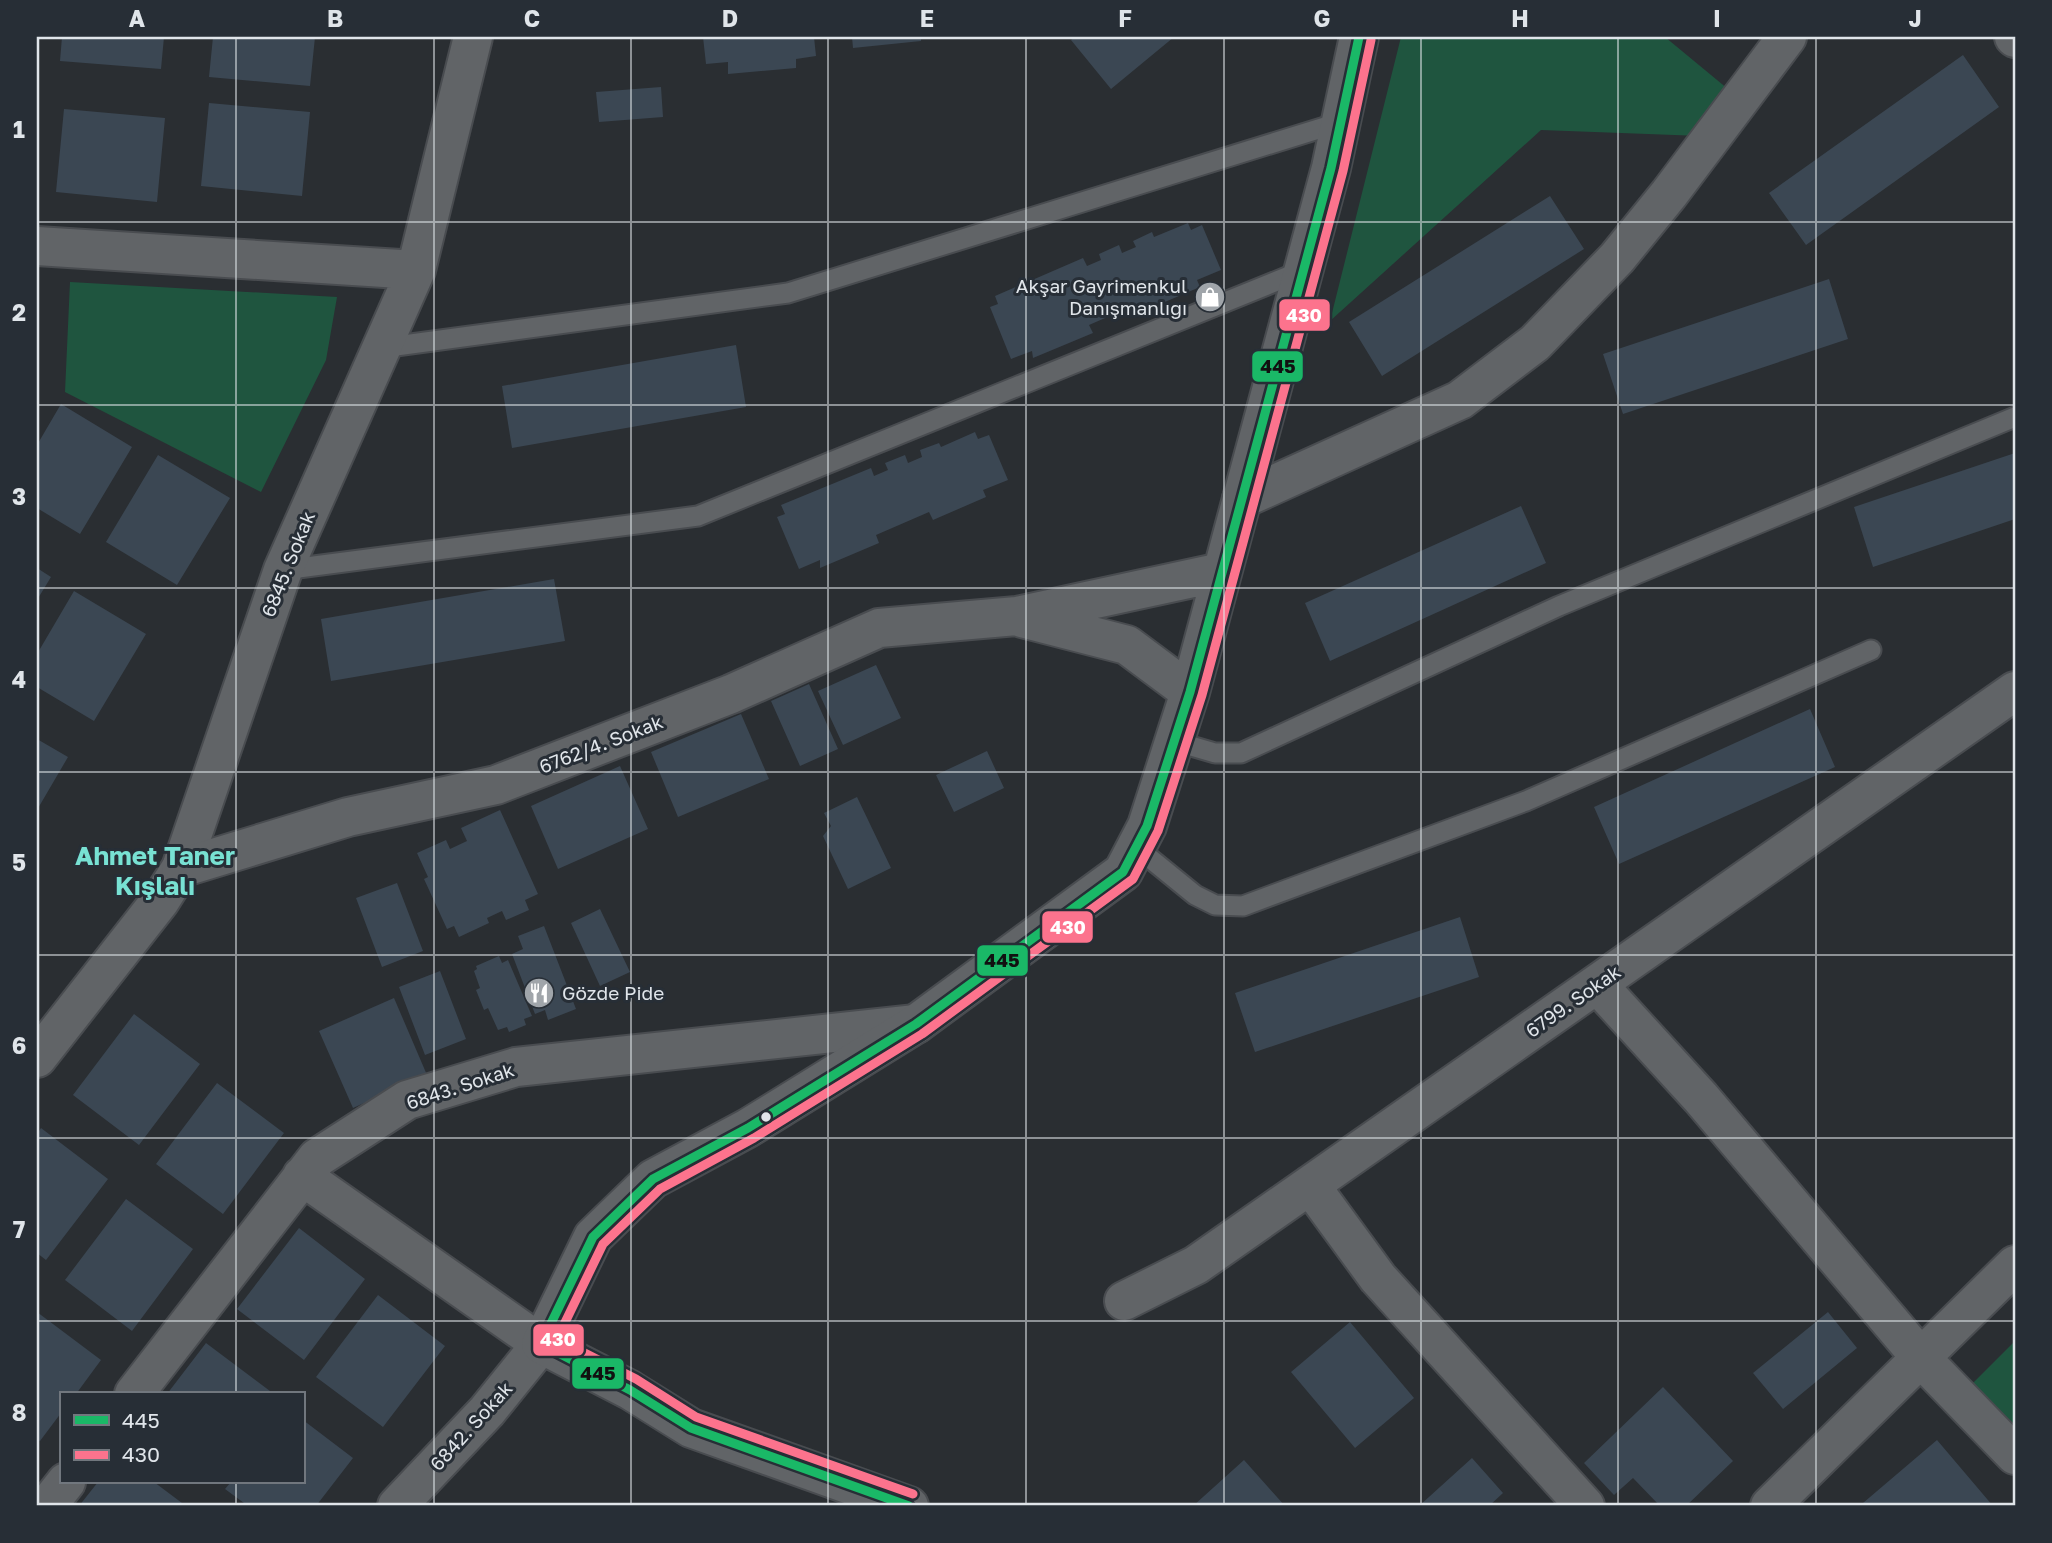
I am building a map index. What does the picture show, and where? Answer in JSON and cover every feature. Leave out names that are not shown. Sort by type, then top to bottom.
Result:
[{"type":"street","name":"6845. Sokak","points":[[37,1058],[160,901],[181,868],[283,570],[416,270],[473,37]]},
{"type":"street","name":"6842. Sokak","points":[[397,1506],[487,1411],[541,1344],[593,1237],[653,1179],[748,1128],[916,1024],[1123,872],[1147,826],[1190,692],[1331,167],[1359,37]]},
{"type":"street","points":[[1242,499],[1460,400],[1535,343],[1617,258],[1669,194],[1787,37]]},
{"type":"street","points":[[37,246],[416,270]]},
{"type":"street","name":"6762/4. Sokak","points":[[181,868],[348,817],[496,785],[731,694],[879,628],[1017,617],[1221,572]]},
{"type":"street","name":"6762/4. Sokak","points":[[1017,617],[1127,645],[1190,692]]},
{"type":"street","name":"6799. Sokak","points":[[1124,1301],[1196,1265],[2015,691]]},
{"type":"street","points":[[1597,984],[1701,1098],[1921,1358],[2015,1455]]},
{"type":"street","name":"6843. Sokak","points":[[136,1392],[317,1158],[407,1100],[516,1067],[916,1024]]},
{"type":"street","points":[[302,1176],[541,1344],[630,1390],[691,1428],[909,1506]]},
{"type":"street","points":[[1310,1185],[1378,1278],[1585,1506]]},
{"type":"street","points":[[1770,1506],[2015,1265]]},
{"type":"street","points":[[47,1506],[64,1484]]},
{"type":"lane","points":[[381,348],[788,293],[1341,122]]},
{"type":"lane","points":[[283,570],[698,516],[1304,270]]},
{"type":"lane","points":[[1174,741],[1215,753],[1241,753],[1559,606],[2015,417]]},
{"type":"lane","points":[[1136,847],[1195,895],[1215,905],[1243,906],[1526,801],[1871,650]]},
{"type":"green space","points":[[1401,37],[1665,37],[1734,94],[1701,136],[1541,130],[1330,321]]},
{"type":"green space","points":[[70,282],[337,297],[326,360],[261,492],[65,392]]},
{"type":"green space","points":[[2015,1341],[2015,1425],[1972,1384]]},
{"type":"building","points":[[62,37],[164,37],[161,69],[60,61]]},
{"type":"building","points":[[213,37],[315,37],[310,86],[209,77]]},
{"type":"building","points":[[703,37],[814,37],[816,56],[796,59],[796,68],[728,74],[728,62],[706,64]]},
{"type":"building","points":[[852,37],[921,37],[921,41],[853,48]]},
{"type":"building","points":[[1075,37],[1174,37],[1111,89],[1071,40]]},
{"type":"building","points":[[1963,55],[1999,107],[1806,245],[1769,193]]},
{"type":"building","points":[[661,87],[663,117],[599,122],[596,92]]},
{"type":"building","points":[[209,103],[310,112],[302,196],[201,186]]},
{"type":"building","points":[[64,109],[165,118],[157,202],[56,192]]},
{"type":"building","points":[[1550,196],[1584,249],[1382,376],[1349,322]]},
{"type":"building","points":[[1188,223],[1191,230],[1202,225],[1221,270],[1197,280],[1200,287],[1146,310],[1142,302],[1089,325],[1093,333],[1033,358],[1032,351],[1011,359],[990,307],[998,304],[995,296],[1083,258],[1087,266],[1101,260],[1099,254],[1119,245],[1122,253],[1136,247],[1133,241],[1152,232],[1154,237]]},
{"type":"building","points":[[1829,279],[1848,339],[1623,414],[1603,354]]},
{"type":"building","points":[[736,345],[746,407],[512,448],[502,386]]},
{"type":"building","points":[[61,404],[132,447],[80,534],[37,508],[37,445]]},
{"type":"building","points":[[975,432],[978,439],[989,435],[1008,480],[983,490],[986,497],[933,520],[929,512],[876,535],[879,543],[820,568],[820,560],[799,569],[777,517],[785,514],[781,505],[871,468],[874,476],[888,470],[885,463],[905,455],[908,463],[922,457],[920,450],[939,443],[941,447]]},
{"type":"building","points":[[2015,453],[2015,519],[1873,567],[1854,507]]},
{"type":"building","points":[[158,455],[230,498],[177,585],[106,542]]},
{"type":"building","points":[[1521,506],[1546,563],[1330,661],[1305,603]]},
{"type":"building","points":[[37,568],[51,577],[37,600]]},
{"type":"building","points":[[554,579],[565,641],[331,681],[321,619]]},
{"type":"building","points":[[74,591],[146,634],[94,721],[37,687],[37,654]]},
{"type":"building","points":[[876,665],[901,718],[843,745],[818,691]]},
{"type":"building","points":[[809,684],[838,749],[800,766],[771,701]]},
{"type":"building","points":[[1810,709],[1835,767],[1619,864],[1594,807]]},
{"type":"building","points":[[741,714],[769,779],[678,817],[651,752]]},
{"type":"building","points":[[37,739],[68,757],[37,810]]},
{"type":"building","points":[[987,751],[1004,788],[954,812],[936,775]]},
{"type":"building","points":[[620,766],[648,829],[558,869],[531,806]]},
{"type":"building","points":[[857,797],[891,868],[848,889],[823,836],[831,826],[824,813]]},
{"type":"building","points":[[500,810],[538,894],[525,900],[529,910],[506,920],[502,911],[487,918],[489,923],[459,937],[454,926],[447,929],[424,879],[428,877],[417,853],[446,840],[450,849],[467,841],[461,828]]},
{"type":"building","points":[[397,883],[423,951],[382,967],[356,898]]},
{"type":"building","points":[[600,909],[630,972],[600,986],[571,923]]},
{"type":"building","points":[[1460,917],[1479,977],[1255,1052],[1235,993]]},
{"type":"building","points":[[544,926],[576,1009],[548,1020],[545,1010],[535,1014],[512,954],[523,949],[518,936]]},
{"type":"building","points":[[499,956],[502,963],[508,960],[532,1016],[524,1019],[526,1025],[509,1032],[507,1027],[498,1030],[488,1008],[484,1010],[476,990],[480,988],[474,971],[476,966]]},
{"type":"building","points":[[440,971],[466,1039],[425,1055],[399,987]]},
{"type":"building","points":[[394,998],[427,1075],[353,1108],[319,1031]]},
{"type":"building","points":[[134,1014],[200,1064],[139,1145],[73,1095]]},
{"type":"building","points":[[217,1083],[284,1133],[223,1214],[156,1164]]},
{"type":"building","points":[[41,1128],[108,1179],[46,1260],[37,1253],[37,1134]]},
{"type":"building","points":[[126,1199],[193,1249],[132,1331],[65,1280]]},
{"type":"building","points":[[299,1228],[365,1279],[304,1360],[237,1309]]},
{"type":"building","points":[[378,1295],[445,1346],[383,1427],[316,1377]]},
{"type":"building","points":[[37,1312],[101,1360],[77,1392],[60,1392],[60,1414],[40,1441],[37,1439]]},
{"type":"building","points":[[1828,1312],[1857,1348],[1783,1409],[1753,1373]]},
{"type":"building","points":[[1350,1322],[1414,1398],[1355,1448],[1291,1372]]},
{"type":"building","points":[[206,1343],[271,1392],[169,1392]]},
{"type":"building","points":[[1663,1387],[1733,1461],[1686,1506],[1660,1506],[1633,1478],[1614,1495],[1584,1463]]},
{"type":"building","points":[[304,1421],[353,1458],[316,1506],[248,1506],[225,1489],[229,1484],[304,1484]]},
{"type":"building","points":[[1937,1440],[1993,1506],[1866,1506],[1863,1503]]},
{"type":"building","points":[[1472,1458],[1503,1493],[1489,1506],[1419,1506]]},
{"type":"building","points":[[1244,1460],[1285,1506],[1193,1506]]},
{"type":"building","points":[[96,1484],[157,1484],[186,1506],[79,1506]]},
{"type":"transit line","name":"445","points":[[909,1506],[691,1428],[630,1390],[541,1344],[593,1237],[653,1179],[748,1128],[916,1024],[1123,872],[1147,826],[1190,692],[1331,168],[1359,37]]},
{"type":"transit line","name":"430","points":[[913,1494],[696,1417],[636,1379],[557,1339],[603,1244],[660,1189],[754,1138],[922,1034],[1133,879],[1158,831],[1202,695],[1343,171],[1371,40]]},
{"type":"place","name":"Akşar Gayrimenkul Danışmanlığı","points":[[1210,297]]},
{"type":"place","name":"Gözde Pide","points":[[539,993]]},
{"type":"district","name":"Ahmet Taner Kışlalı","points":[[155,871]]}]
